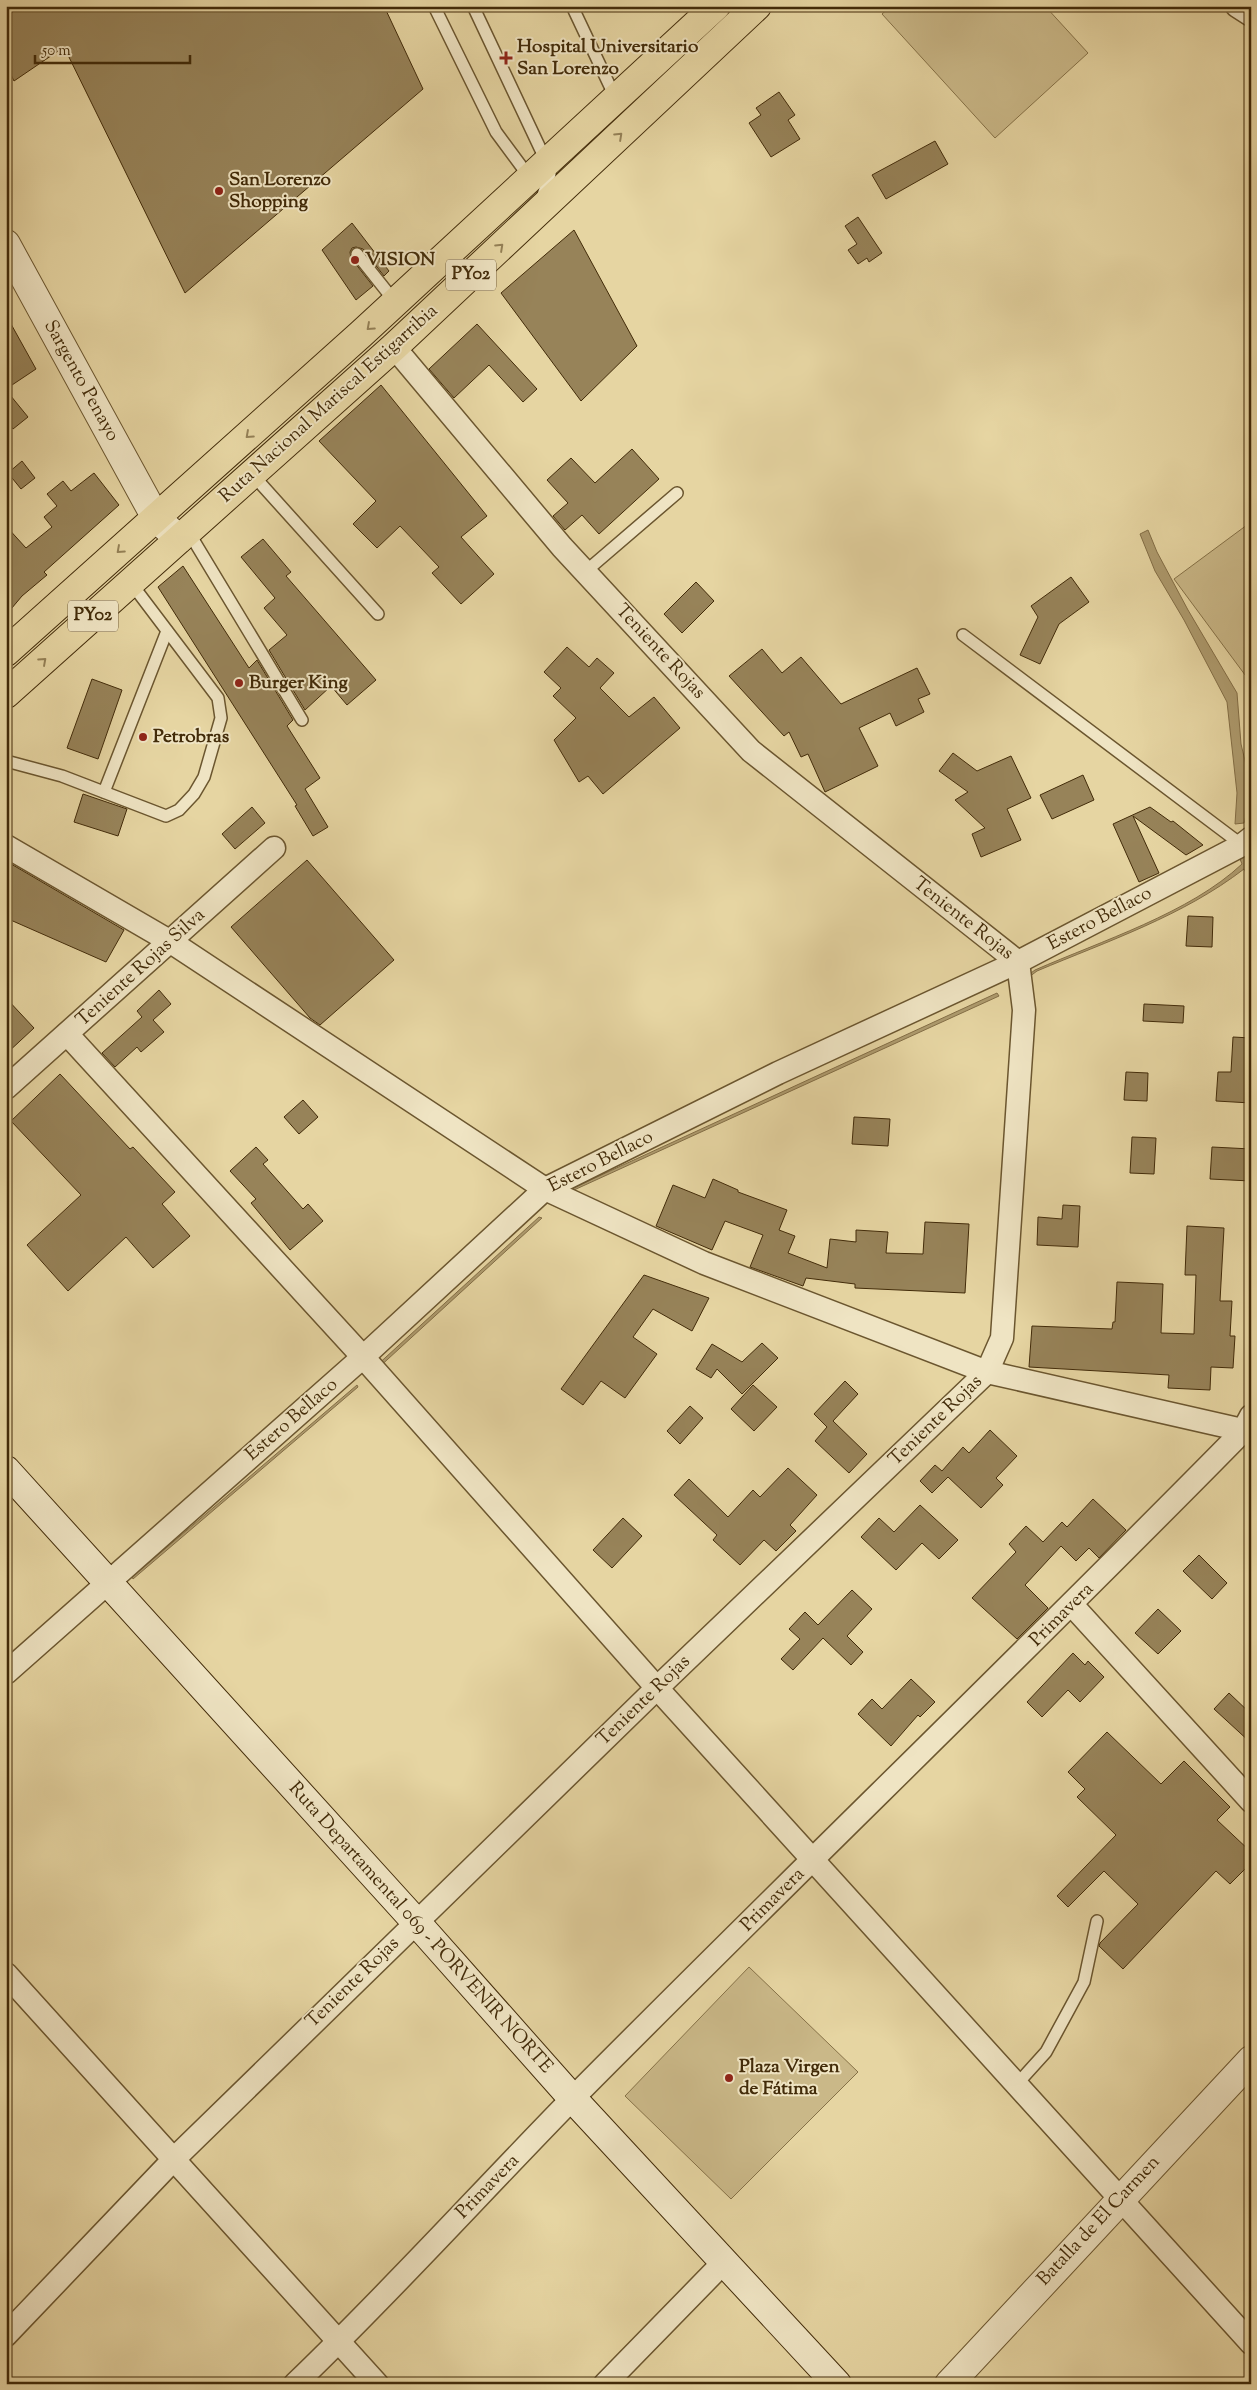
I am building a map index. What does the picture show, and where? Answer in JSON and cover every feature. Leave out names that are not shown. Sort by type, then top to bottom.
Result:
[{"type":"highway","name":"Ruta Nacional Mariscal Estigarribia","points":[[6,652],[396,303],[716,6]]},
{"type":"highway","name":"Ruta Nacional Mariscal Estigarribia","points":[[6,694],[394,347],[758,6]]},
{"type":"main road","name":"Sargento Penayo","points":[[6,244],[12,273],[156,518],[184,535]]},
{"type":"main road","name":"Ruta Departamental 069 - PORVENIR NORTE","points":[[6,1470],[416,1922],[573,2099],[837,2384]]},
{"type":"main road","name":"Batalla de El Carmen","points":[[949,2384],[1120,2198],[1251,2060]]},
{"type":"street","points":[[1236,6],[1251,15]]},
{"type":"street","name":"Teniente Rojas","points":[[6,2335],[175,2158],[657,1688],[988,1372],[1002,1338],[1024,1010],[1018,962],[751,752],[585,572],[394,347]]},
{"type":"street","name":"Estero Bellaco","points":[[6,1673],[363,1357],[545,1189],[778,1073],[1018,962],[1246,841]]},
{"type":"street","points":[[6,846],[171,942],[545,1189],[704,1263],[988,1372],[1248,1426]]},
{"type":"street","name":"Teniente Rojas Silva","points":[[6,1088],[274,848]]},
{"type":"street","points":[[67,1034],[363,1357],[657,1688],[1251,2342]]},
{"type":"street","name":"Primavera","points":[[295,2384],[339,2342],[573,2099],[1072,1605],[1248,1426]]},
{"type":"street","points":[[1072,1605],[1251,1801]]},
{"type":"street","points":[[6,1974],[175,2158],[377,2384]]},
{"type":"street","points":[[605,2384],[724,2262]]},
{"type":"lane","points":[[434,6],[496,132],[538,171],[550,174],[546,192],[528,220]]},
{"type":"lane","points":[[473,6],[538,171]]},
{"type":"lane","points":[[572,6],[616,98]]},
{"type":"lane","points":[[357,254],[396,303]]},
{"type":"lane","points":[[252,474],[378,614]]},
{"type":"lane","points":[[585,572],[677,493]]},
{"type":"lane","points":[[184,535],[302,720]]},
{"type":"lane","points":[[6,760],[62,776],[166,816],[179,810],[194,794],[204,777],[221,718],[218,698],[130,582]]},
{"type":"lane","points":[[104,792],[167,631]]},
{"type":"lane","points":[[963,635],[1246,841]]},
{"type":"lane","points":[[1017,2084],[1046,2052],[1084,1982],[1097,1921]]},
{"type":"shaded area","points":[[891,6],[1045,6],[1088,53],[995,138],[882,14]]},
{"type":"shaded area","points":[[1251,522],[1251,683],[1174,579]]},
{"type":"shaded area","points":[[1148,530],[1157,552],[1188,610],[1237,693],[1241,744],[1251,786],[1251,798],[1244,823],[1235,824],[1237,793],[1227,702],[1184,620],[1155,571],[1140,534]]},
{"type":"shaded area","points":[[1250,852],[1251,882],[1244,869],[1196,901],[1118,938],[1037,971],[1025,980],[1024,978],[1035,970],[1116,937],[1197,897],[1242,864],[1240,859]]},
{"type":"shaded area","points":[[997,993],[999,996],[574,1190],[573,1188]]},
{"type":"shaded area","points":[[539,1217],[542,1218],[376,1370],[374,1368]]},
{"type":"shaded area","points":[[357,1385],[358,1387],[133,1579],[132,1577]]},
{"type":"shaded area","points":[[749,1967],[858,2072],[731,2199],[625,2096]]},
{"type":"building","name":"San Lorenzo Shopping","points":[[6,6],[384,6],[423,89],[185,293],[64,47],[14,81],[6,65]]},
{"type":"building","points":[[779,92],[795,115],[788,120],[800,139],[771,157],[749,123],[761,115],[756,108]]},
{"type":"building","points":[[935,141],[948,164],[886,199],[872,175]]},
{"type":"building","points":[[858,217],[882,253],[869,262],[867,258],[858,264],[848,250],[857,244],[845,226]]},
{"type":"building","name":"VISION","points":[[352,223],[389,271],[384,276],[363,249],[352,248],[350,252],[351,258],[373,286],[356,300],[322,250]]},
{"type":"building","points":[[574,230],[637,346],[581,401],[501,293]]},
{"type":"building","points":[[6,315],[36,369],[6,389]]},
{"type":"building","points":[[477,324],[537,389],[523,402],[489,365],[454,398],[429,369]]},
{"type":"building","points":[[381,385],[487,516],[461,537],[494,574],[461,604],[432,573],[439,567],[400,526],[377,548],[353,524],[376,501],[319,441]]},
{"type":"building","points":[[6,390],[28,417],[13,429],[6,420]]},
{"type":"building","points":[[632,449],[659,479],[599,534],[582,515],[565,530],[553,516],[568,503],[547,480],[571,458],[595,483]]},
{"type":"building","points":[[22,461],[35,478],[21,489],[8,473]]},
{"type":"building","points":[[94,473],[119,505],[44,572],[47,575],[22,596],[6,615],[6,526],[26,548],[52,527],[44,517],[57,506],[47,494],[63,481],[71,491]]},
{"type":"building","points":[[263,539],[291,572],[286,576],[376,680],[347,705],[331,686],[305,710],[269,650],[287,635],[264,608],[275,598],[241,557]]},
{"type":"building","name":"Burger King","points":[[183,566],[249,668],[257,660],[293,720],[287,726],[320,778],[305,789],[328,827],[313,836],[295,806],[297,805],[158,587]]},
{"type":"building","points":[[1071,577],[1089,602],[1059,624],[1040,664],[1020,655],[1038,617],[1031,606]]},
{"type":"building","points":[[696,582],[714,601],[682,633],[664,614]]},
{"type":"building","points":[[567,647],[589,667],[597,658],[614,673],[600,688],[629,717],[654,697],[680,728],[603,794],[588,776],[579,782],[554,740],[576,718],[553,696],[561,688],[544,672]]},
{"type":"building","points":[[762,649],[782,673],[801,657],[841,704],[917,668],[930,694],[918,699],[924,712],[896,726],[890,713],[859,728],[878,766],[825,792],[808,754],[801,757],[789,732],[784,736],[729,676]]},
{"type":"building","points":[[92,679],[122,690],[98,759],[67,748]]},
{"type":"building","points":[[953,753],[977,771],[1011,756],[1031,798],[1007,809],[1021,840],[981,857],[972,834],[985,828],[955,800],[968,792],[939,771]]},
{"type":"building","points":[[1083,775],[1094,800],[1052,819],[1040,795]]},
{"type":"building","points":[[83,794],[127,809],[118,836],[74,822]]},
{"type":"building","points":[[252,807],[265,823],[235,849],[222,834]]},
{"type":"building","points":[[1150,807],[1171,822],[1173,821],[1203,845],[1186,855],[1133,816],[1159,873],[1139,882],[1113,824]]},
{"type":"building","points":[[307,860],[394,960],[320,1025],[310,1018],[231,927]]},
{"type":"building","points":[[6,861],[124,930],[106,962],[6,918]]},
{"type":"building","points":[[1188,916],[1213,917],[1212,947],[1186,946]]},
{"type":"building","points":[[159,990],[171,1004],[153,1020],[164,1032],[141,1052],[137,1047],[115,1067],[102,1053],[142,1017],[137,1011]]},
{"type":"building","points":[[6,998],[34,1028],[6,1054]]},
{"type":"building","points":[[1144,1004],[1184,1006],[1183,1023],[1143,1021]]},
{"type":"building","points":[[1233,1037],[1251,1038],[1251,1103],[1216,1101],[1218,1072],[1231,1072]]},
{"type":"building","points":[[1126,1072],[1148,1073],[1147,1101],[1124,1100]]},
{"type":"building","points":[[60,1074],[130,1149],[133,1147],[175,1192],[162,1204],[190,1236],[153,1268],[126,1237],[68,1291],[27,1245],[81,1195],[11,1121]]},
{"type":"building","points":[[303,1100],[318,1117],[299,1134],[284,1117]]},
{"type":"building","points":[[854,1117],[890,1119],[888,1146],[852,1144]]},
{"type":"building","points":[[1132,1137],[1156,1138],[1154,1174],[1130,1173]]},
{"type":"building","points":[[256,1147],[268,1160],[263,1164],[303,1209],[308,1204],[323,1221],[290,1250],[251,1203],[256,1199],[230,1171]]},
{"type":"building","points":[[1212,1147],[1251,1149],[1251,1181],[1210,1179]]},
{"type":"building","points":[[713,1179],[738,1190],[738,1192],[787,1210],[779,1230],[795,1236],[788,1253],[827,1268],[830,1239],[856,1242],[856,1230],[888,1232],[886,1253],[923,1254],[925,1222],[969,1224],[965,1293],[855,1288],[855,1284],[806,1278],[803,1286],[750,1267],[763,1235],[725,1221],[712,1250],[656,1226],[673,1185],[705,1198]]},
{"type":"building","points":[[1063,1205],[1080,1206],[1078,1247],[1037,1245],[1038,1217],[1062,1219]]},
{"type":"building","points":[[1187,1226],[1224,1228],[1220,1301],[1232,1301],[1230,1336],[1235,1336],[1233,1368],[1211,1367],[1210,1390],[1168,1388],[1169,1375],[1029,1367],[1032,1326],[1112,1329],[1113,1322],[1115,1322],[1117,1282],[1163,1284],[1161,1333],[1194,1334],[1196,1275],[1185,1275]]},
{"type":"building","points":[[644,1275],[709,1298],[692,1331],[653,1309],[633,1337],[657,1354],[625,1398],[601,1381],[583,1405],[561,1389]]},
{"type":"building","points":[[762,1343],[778,1358],[742,1394],[717,1369],[711,1378],[696,1369],[712,1344],[742,1362]]},
{"type":"building","points":[[845,1381],[858,1394],[833,1421],[867,1454],[849,1473],[815,1441],[827,1427],[814,1414]]},
{"type":"building","points":[[753,1385],[777,1407],[754,1431],[731,1409]]},
{"type":"building","points":[[690,1406],[703,1418],[680,1444],[667,1431]]},
{"type":"building","points":[[990,1430],[1017,1456],[996,1478],[1003,1485],[981,1508],[948,1477],[932,1493],[920,1481],[935,1465],[942,1471],[963,1447],[969,1453]]},
{"type":"building","points":[[788,1468],[817,1495],[790,1525],[796,1531],[776,1551],[764,1540],[740,1565],[713,1540],[717,1535],[674,1495],[689,1479],[728,1517],[753,1490],[760,1497]]},
{"type":"building","points":[[1093,1499],[1126,1530],[1099,1558],[1089,1548],[1076,1561],[1061,1546],[1025,1585],[1048,1608],[1017,1639],[972,1598],[1016,1552],[1009,1544],[1026,1526],[1043,1542],[1062,1522],[1067,1527]]},
{"type":"building","points":[[920,1505],[958,1540],[939,1559],[922,1543],[896,1570],[861,1537],[879,1518],[894,1532]]},
{"type":"building","points":[[623,1518],[642,1536],[612,1568],[593,1550]]},
{"type":"building","points":[[1199,1555],[1227,1583],[1212,1599],[1183,1571]]},
{"type":"building","points":[[852,1590],[872,1609],[847,1636],[863,1652],[851,1665],[823,1638],[793,1670],[781,1659],[800,1639],[789,1629],[805,1612],[818,1625]]},
{"type":"building","points":[[1158,1609],[1181,1631],[1158,1654],[1135,1633]]},
{"type":"building","points":[[1073,1653],[1085,1665],[1088,1661],[1104,1677],[1080,1702],[1068,1690],[1042,1717],[1027,1702]]},
{"type":"building","points":[[911,1679],[935,1702],[920,1717],[918,1715],[891,1746],[858,1714],[872,1699],[882,1709]]},
{"type":"building","points":[[1229,1693],[1251,1714],[1251,1743],[1214,1709]]},
{"type":"building","points":[[1107,1732],[1161,1784],[1184,1761],[1230,1807],[1217,1820],[1251,1852],[1251,1863],[1230,1884],[1216,1871],[1123,1969],[1099,1946],[1138,1904],[1104,1871],[1068,1907],[1057,1896],[1116,1835],[1077,1797],[1085,1789],[1068,1772]]},
{"type":"place","name":"Hospital Universitario San Lorenzo","points":[[506,58]]},
{"type":"place","name":"San Lorenzo Shopping","points":[[219,191]]},
{"type":"place","name":"VISION","points":[[355,260]]},
{"type":"place","name":"Burger King","points":[[239,683]]},
{"type":"place","name":"Petrobras","points":[[143,737]]},
{"type":"place","name":"Plaza Virgen de Fátima","points":[[729,2078]]}]
